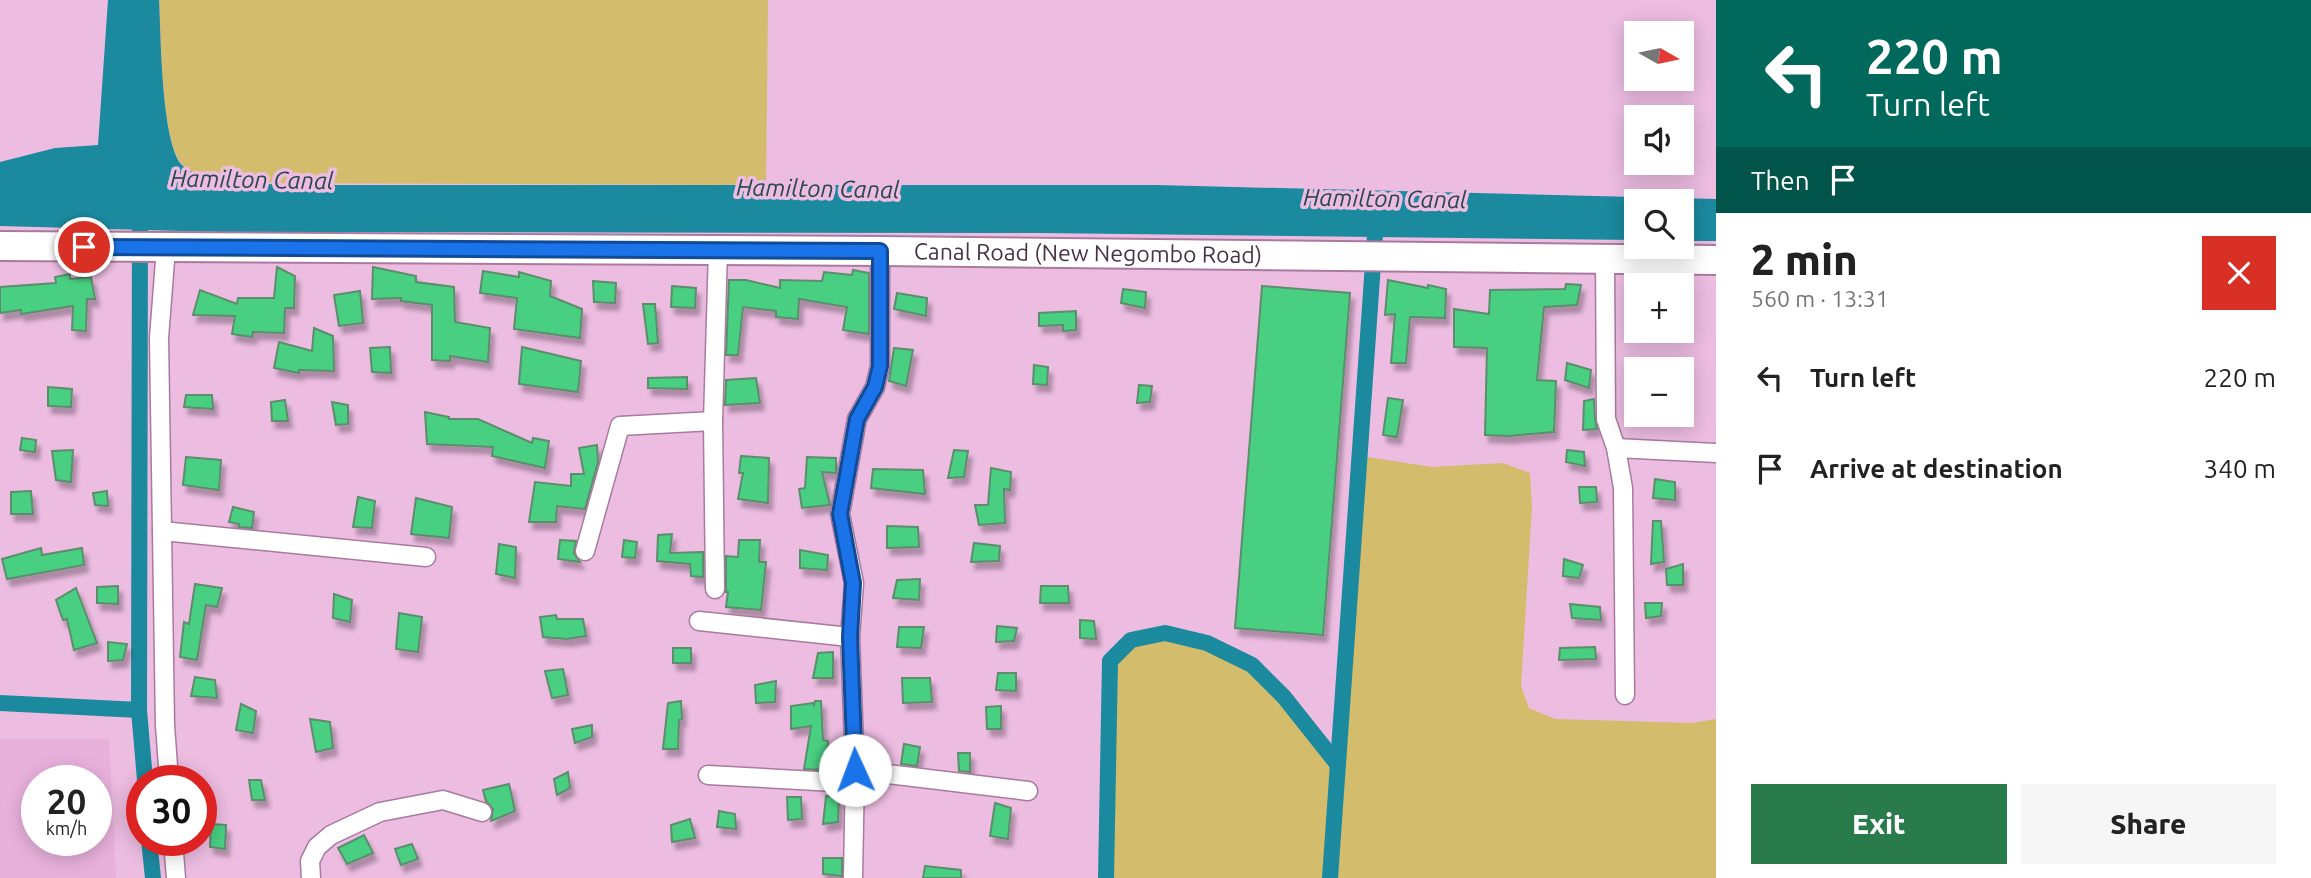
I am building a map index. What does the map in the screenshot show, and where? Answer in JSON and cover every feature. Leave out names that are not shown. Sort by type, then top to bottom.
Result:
[{"type":"main road","name":"Canal Road (New Negombo Road)","points":[[0,246],[880,251],[1716,260]]},
{"type":"street","points":[[162,248],[159,338],[168,765]]},
{"type":"street","points":[[715,589],[713,421],[718,250]]},
{"type":"street","points":[[853,878],[854,776],[850,637],[853,583],[840,514],[857,419],[875,387],[880,366],[880,251]]},
{"type":"street","points":[[1605,258],[1606,419],[1616,448],[1623,488],[1625,695]]},
{"type":"street","points":[[585,551],[621,426],[713,421]]},
{"type":"street","points":[[1616,448],[1716,453]]},
{"type":"street","points":[[162,531],[426,557]]},
{"type":"street","points":[[699,621],[850,637]]},
{"type":"street","points":[[708,775],[854,776],[1028,791]]},
{"type":"street","points":[[311,878],[310,861],[317,847],[331,835],[380,812],[443,800],[482,812]]},
{"type":"street","points":[[174,856],[176,878]]},
{"type":"shaded area","points":[[159,0],[768,0],[766,185],[245,183],[204,176],[183,165],[170,135],[166,113]]},
{"type":"shaded area","points":[[1361,456],[1432,467],[1503,463],[1530,473],[1532,507],[1521,686],[1529,708],[1555,719],[1691,723],[1716,719],[1716,878],[1106,878],[1110,661],[1131,640],[1165,633],[1207,643],[1252,665],[1284,697],[1338,763]]},
{"type":"shaded area","points":[[0,739],[109,739],[110,765],[21,765],[21,856],[112,856],[112,799],[116,878],[0,878]]},
{"type":"water","name":"Hamilton Canal","points":[[108,0],[159,0],[166,112],[175,153],[182,165],[192,172],[222,180],[303,185],[1157,185],[1624,197],[1624,240],[1039,233],[218,232],[0,226],[0,162],[55,148],[98,145]]},
{"type":"water","points":[[1694,198],[1716,199],[1716,241],[1694,241]]},
{"type":"building","points":[[277,267],[295,276],[294,308],[285,308],[284,333],[253,332],[252,337],[232,334],[235,316],[193,315],[200,290],[237,304],[238,298],[274,298]]},
{"type":"building","points":[[373,267],[416,276],[416,282],[454,287],[455,322],[490,328],[488,362],[450,356],[450,361],[432,360],[432,305],[401,301],[401,298],[372,299]]},
{"type":"building","points":[[853,270],[869,273],[869,334],[843,330],[847,307],[799,299],[798,319],[776,317],[776,311],[743,307],[738,355],[726,355],[729,280],[746,280],[780,288],[780,280],[822,281],[824,272],[852,275]]},
{"type":"building","points":[[483,271],[519,277],[519,272],[551,281],[550,296],[582,309],[580,338],[514,329],[517,298],[480,293]]},
{"type":"building","points":[[70,274],[70,279],[91,277],[95,299],[87,299],[86,331],[72,330],[73,306],[21,314],[21,310],[0,313],[0,287],[56,283],[55,277]]},
{"type":"building","points":[[1388,280],[1446,289],[1445,318],[1410,317],[1406,363],[1391,363],[1395,314],[1385,315]]},
{"type":"building","points":[[593,281],[616,283],[615,303],[594,302]]},
{"type":"building","points":[[1566,284],[1581,285],[1577,305],[1544,307],[1537,380],[1556,381],[1554,432],[1485,435],[1487,348],[1454,347],[1454,309],[1489,314],[1490,290],[1565,289]]},
{"type":"building","points":[[672,286],[696,288],[695,308],[671,307]]},
{"type":"building","points":[[1262,286],[1350,293],[1323,635],[1235,628]]},
{"type":"building","points":[[1123,289],[1146,292],[1145,308],[1121,303]]},
{"type":"building","points":[[360,291],[363,323],[339,326],[334,295]]},
{"type":"building","points":[[897,293],[927,298],[926,316],[894,309]]},
{"type":"building","points":[[643,304],[655,304],[658,343],[648,344]]},
{"type":"building","points":[[1076,311],[1076,330],[1063,331],[1063,325],[1039,326],[1039,313]]},
{"type":"building","points":[[314,328],[333,336],[334,371],[299,370],[299,373],[274,368],[279,342],[312,351]]},
{"type":"building","points":[[390,347],[391,373],[372,372],[370,348]]},
{"type":"building","points":[[522,347],[581,361],[578,392],[519,384]]},
{"type":"building","points":[[894,348],[913,350],[906,386],[889,381]]},
{"type":"building","points":[[1567,363],[1591,370],[1589,388],[1565,380]]},
{"type":"building","points":[[1034,365],[1048,367],[1047,385],[1033,384]]},
{"type":"building","points":[[687,377],[687,389],[648,388],[648,378]]},
{"type":"building","points":[[756,378],[760,403],[725,405],[726,380]]},
{"type":"building","points":[[1139,385],[1152,386],[1150,402],[1137,403]]},
{"type":"building","points":[[48,387],[72,389],[71,407],[48,406]]},
{"type":"building","points":[[186,395],[212,395],[213,409],[184,407]]},
{"type":"building","points":[[1388,398],[1403,400],[1397,437],[1383,435]]},
{"type":"building","points":[[1594,399],[1597,429],[1583,430],[1584,401]]},
{"type":"building","points":[[285,400],[288,421],[272,421],[271,402]]},
{"type":"building","points":[[332,402],[348,405],[348,424],[336,425]]},
{"type":"building","points":[[425,412],[449,419],[478,419],[532,443],[533,438],[549,441],[545,468],[492,456],[493,447],[427,444]]},
{"type":"building","points":[[22,438],[36,440],[35,452],[20,450]]},
{"type":"building","points":[[597,445],[598,462],[585,509],[557,506],[556,522],[529,522],[535,482],[571,486],[571,474],[584,474],[579,448]]},
{"type":"building","points":[[73,450],[71,482],[56,480],[52,451]]},
{"type":"building","points":[[954,450],[968,451],[964,477],[948,478]]},
{"type":"building","points":[[1567,450],[1584,452],[1585,466],[1566,462]]},
{"type":"building","points":[[741,456],[769,458],[768,503],[738,499],[743,473],[739,473]]},
{"type":"building","points":[[186,457],[221,460],[219,490],[183,485]]},
{"type":"building","points":[[807,457],[836,458],[836,473],[822,472],[830,505],[802,508],[799,489],[805,488]]},
{"type":"building","points":[[991,468],[1011,472],[1010,490],[1004,489],[1005,523],[979,525],[975,505],[988,505]]},
{"type":"building","points":[[873,469],[923,470],[925,494],[871,488]]},
{"type":"building","points":[[1655,479],[1675,482],[1675,500],[1653,498]]},
{"type":"building","points":[[1579,487],[1596,487],[1597,502],[1580,503]]},
{"type":"building","points":[[31,491],[33,514],[11,514],[11,492]]},
{"type":"building","points":[[107,491],[108,506],[95,505],[93,493]]},
{"type":"building","points":[[358,497],[375,501],[372,528],[353,527]]},
{"type":"building","points":[[416,498],[452,507],[449,538],[411,534]]},
{"type":"building","points":[[233,507],[254,512],[252,528],[239,527],[239,524],[229,522]]},
{"type":"building","points":[[1653,521],[1661,521],[1664,562],[1651,564]]},
{"type":"building","points":[[887,526],[918,527],[919,547],[887,548]]},
{"type":"building","points":[[672,534],[670,553],[703,552],[703,577],[691,576],[690,564],[657,561],[658,535]]},
{"type":"building","points":[[560,540],[576,541],[574,553],[580,562],[558,559]]},
{"type":"building","points":[[624,540],[637,542],[635,558],[622,557]]},
{"type":"building","points":[[739,540],[760,540],[759,562],[766,562],[761,610],[726,607],[726,556],[738,557]]},
{"type":"building","points":[[974,543],[1000,546],[999,561],[971,562]]},
{"type":"building","points":[[499,544],[516,547],[515,578],[496,574]]},
{"type":"building","points":[[41,548],[42,555],[82,548],[84,565],[7,579],[2,559]]},
{"type":"building","points":[[800,550],[828,555],[827,570],[800,568]]},
{"type":"building","points":[[1564,559],[1583,565],[1579,578],[1563,576]]},
{"type":"building","points":[[1683,564],[1683,585],[1667,585],[1666,569]]},
{"type":"building","points":[[920,579],[919,600],[893,598],[897,580]]},
{"type":"building","points":[[195,584],[222,588],[217,607],[206,605],[197,660],[180,657],[184,622],[189,624]]},
{"type":"building","points":[[118,586],[118,604],[97,603],[97,587]]},
{"type":"building","points":[[1041,586],[1068,586],[1069,603],[1040,603]]},
{"type":"building","points":[[76,588],[97,643],[74,650],[67,619],[63,620],[56,600]]},
{"type":"building","points":[[334,594],[352,600],[350,622],[333,618]]},
{"type":"building","points":[[1645,603],[1662,603],[1661,616],[1646,618]]},
{"type":"building","points":[[1570,604],[1600,607],[1601,620],[1572,618]]},
{"type":"building","points":[[399,613],[422,617],[418,652],[396,649]]},
{"type":"building","points":[[556,615],[557,619],[583,619],[586,636],[567,639],[543,637],[540,617]]},
{"type":"building","points":[[1080,620],[1094,621],[1096,639],[1080,638]]},
{"type":"building","points":[[997,626],[1017,628],[1014,641],[996,642]]},
{"type":"building","points":[[899,627],[924,627],[921,648],[897,647]]},
{"type":"building","points":[[108,642],[127,644],[123,660],[108,661]]},
{"type":"building","points":[[1595,647],[1596,659],[1559,660],[1560,648]]},
{"type":"building","points":[[673,648],[691,648],[691,663],[673,663]]},
{"type":"building","points":[[833,652],[833,678],[813,678],[818,653]]},
{"type":"building","points":[[563,669],[568,695],[552,698],[545,671]]},
{"type":"building","points":[[998,673],[1016,673],[1016,691],[996,690]]},
{"type":"building","points":[[195,677],[215,680],[217,698],[191,696]]},
{"type":"building","points":[[902,678],[930,678],[932,702],[903,703]]},
{"type":"building","points":[[776,681],[775,702],[756,703],[755,685]]},
{"type":"building","points":[[681,701],[682,719],[679,720],[678,749],[663,749],[668,703]]},
{"type":"building","points":[[815,701],[821,701],[823,740],[828,741],[826,770],[804,769],[811,726],[791,729],[791,706],[814,705]]},
{"type":"building","points":[[241,704],[256,711],[253,733],[236,730]]},
{"type":"building","points":[[1001,706],[1001,729],[987,729],[986,707]]},
{"type":"building","points":[[310,719],[330,722],[333,748],[316,752]]},
{"type":"building","points":[[592,725],[592,737],[575,743],[572,729]]},
{"type":"building","points":[[904,744],[920,747],[917,766],[901,764]]},
{"type":"building","points":[[958,753],[970,753],[970,772],[959,771]]},
{"type":"building","points":[[568,772],[570,788],[557,795],[554,779]]},
{"type":"building","points":[[249,780],[261,780],[265,800],[252,800]]},
{"type":"building","points":[[509,784],[515,811],[491,821],[493,809],[486,801],[483,790]]},
{"type":"building","points":[[826,796],[839,797],[838,822],[823,824]]},
{"type":"building","points":[[787,797],[801,797],[802,819],[788,820]]},
{"type":"building","points":[[995,803],[1011,808],[1008,839],[990,836]]},
{"type":"building","points":[[719,811],[735,814],[736,829],[717,827]]},
{"type":"building","points":[[690,819],[695,838],[672,842],[671,825]]},
{"type":"building","points":[[217,824],[226,825],[225,849],[217,848]]},
{"type":"building","points":[[364,835],[373,853],[347,864],[338,848]]},
{"type":"building","points":[[412,844],[418,859],[401,865],[395,849]]},
{"type":"building","points":[[823,858],[842,858],[842,876],[823,874]]},
{"type":"building","points":[[925,866],[961,870],[961,878],[923,878]]},
{"type":"waterway","points":[[140,211],[139,710],[144,765]]},
{"type":"waterway","name":"Hamilton Canal","points":[[1330,878],[1376,221]]},
{"type":"waterway","points":[[1106,878],[1110,661],[1131,640],[1165,633],[1207,643],[1252,665],[1284,697],[1338,765]]},
{"type":"waterway","points":[[0,703],[139,710]]},
{"type":"waterway","points":[[151,856],[153,878]]},
{"type":"route","points":[[84,247],[880,251],[880,366],[875,387],[857,419],[840,514],[853,583],[850,637],[855,770]]}]
